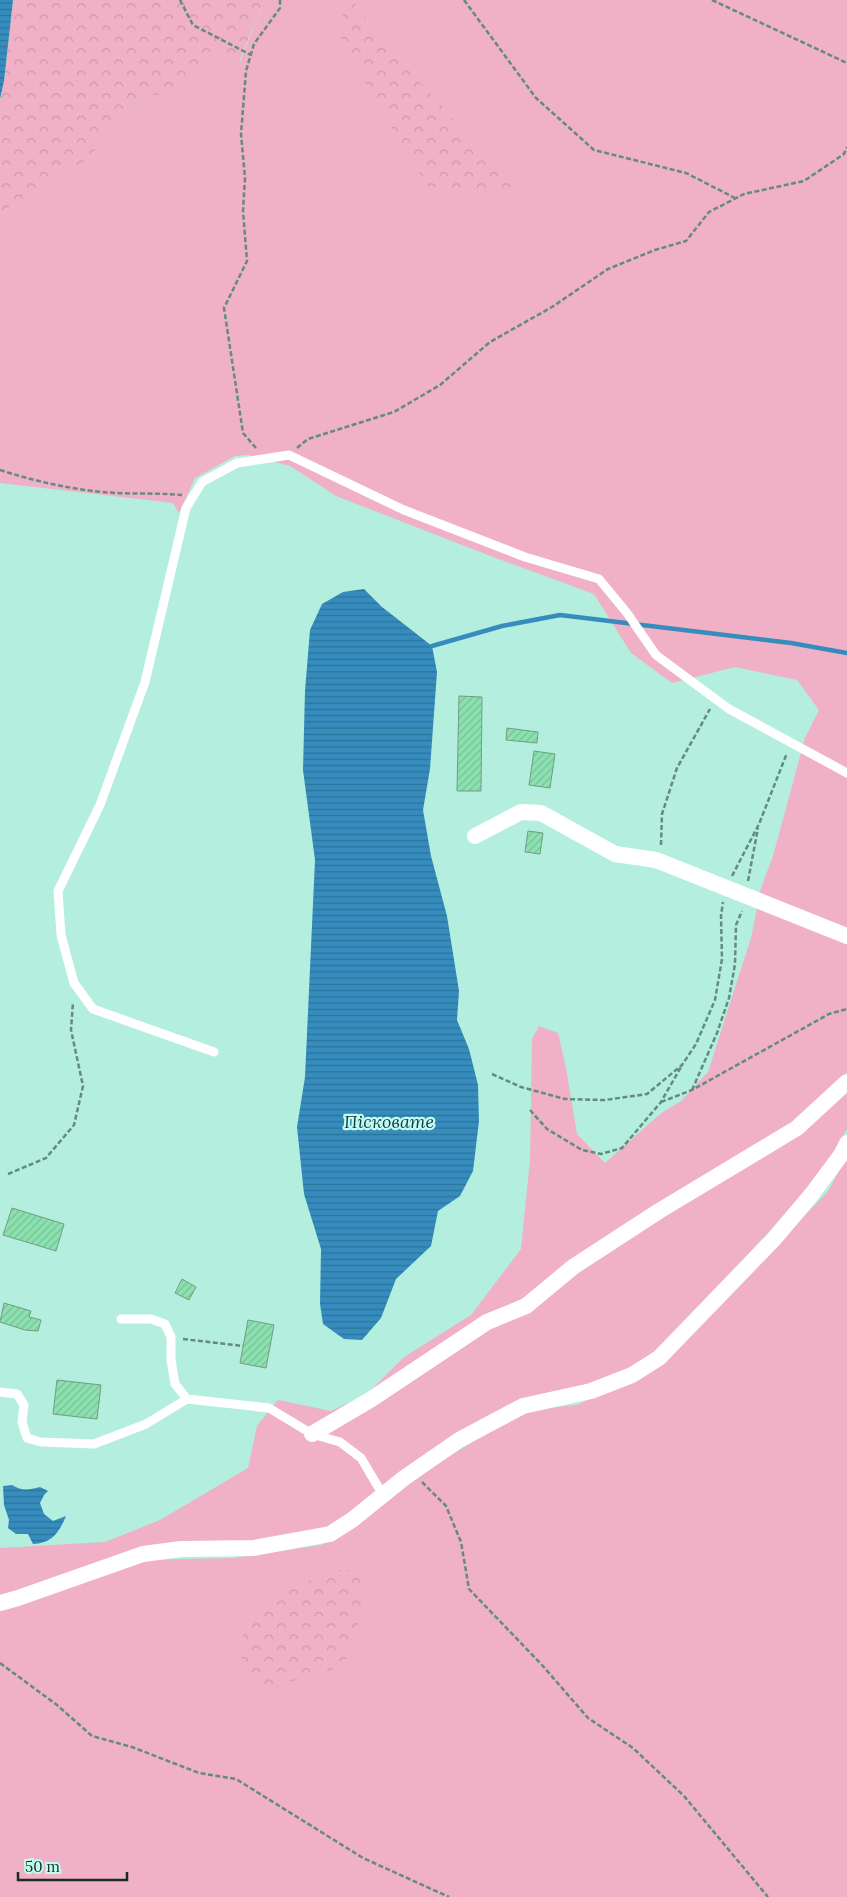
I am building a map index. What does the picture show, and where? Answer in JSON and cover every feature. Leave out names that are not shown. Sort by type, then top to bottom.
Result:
[{"type":"street","points":[[475,836],[521,812],[541,813],[615,854],[656,860],[847,936]]},
{"type":"street","points":[[312,1434],[370,1400],[488,1322],[526,1306],[573,1266],[659,1211],[797,1128],[847,1082]]},
{"type":"street","points":[[0,1602],[18,1598],[143,1554],[181,1549],[254,1548],[330,1534],[352,1520],[414,1471],[459,1440],[523,1406],[592,1391],[632,1375],[659,1358],[774,1239],[812,1194],[847,1143]]},
{"type":"lane","points":[[214,1052],[93,1009],[74,984],[61,935],[58,891],[100,804],[145,682],[186,508],[202,482],[237,463],[289,455],[404,510],[525,557],[599,579],[627,613],[656,656],[729,709],[847,773]]},
{"type":"lane","points":[[121,1320],[151,1319],[165,1324],[171,1337],[171,1360],[175,1384],[186,1399]]},
{"type":"lane","points":[[0,1392],[17,1394],[24,1406],[22,1422],[27,1438],[41,1442],[94,1444],[146,1424],[186,1399],[269,1408],[312,1434],[340,1442],[361,1458],[383,1495]]},
{"type":"path","points":[[180,0],[192,24],[251,55]]},
{"type":"path","points":[[266,459],[243,433],[224,308],[247,261],[243,211],[245,178],[241,134],[246,71],[254,44],[280,8],[280,0]]},
{"type":"path","points":[[464,0],[536,98],[594,150],[686,173],[735,198]]},
{"type":"path","points":[[712,0],[847,63]]},
{"type":"path","points":[[289,455],[308,439],[394,412],[440,385],[490,342],[552,307],[608,269],[655,250],[686,241],[708,212],[735,198],[744,194],[804,181],[844,154],[847,147]]},
{"type":"path","points":[[0,470],[22,477],[72,487],[116,493],[159,493],[194,496]]},
{"type":"path","points":[[656,860],[661,843],[662,814],[677,768],[715,699]]},
{"type":"path","points":[[530,1110],[547,1129],[582,1150],[601,1154],[622,1148],[641,1128],[661,1102],[696,1044],[714,1000],[722,959],[721,916],[726,888],[759,824],[791,742]]},
{"type":"path","points":[[692,1090],[717,1033],[729,998],[735,964],[736,925],[747,897],[748,871],[759,824]]},
{"type":"path","points":[[8,1174],[46,1158],[74,1125],[83,1086],[71,1030],[74,984]]},
{"type":"path","points":[[661,1102],[692,1090],[829,1014],[847,1009]]},
{"type":"path","points":[[492,1074],[521,1087],[565,1099],[605,1100],[647,1094],[682,1065]]},
{"type":"path","points":[[171,1337],[243,1346]]},
{"type":"path","points":[[414,1471],[446,1506],[461,1542],[469,1589],[542,1665],[588,1718],[633,1748],[684,1796],[768,1897]]},
{"type":"path","points":[[0,1663],[57,1705],[92,1736],[132,1747],[199,1772],[236,1779],[363,1858],[449,1897]]},
{"type":"green space","points":[[13,0],[264,0],[239,62],[213,47],[182,91],[142,97],[110,128],[90,158],[0,213],[0,99],[4,81]]},
{"type":"green space","points":[[264,0],[847,0],[847,1129],[819,1178],[655,1354],[627,1373],[580,1389],[523,1400],[324,1529],[251,1542],[179,1542],[0,1596],[0,1548],[105,1542],[160,1520],[248,1468],[257,1426],[278,1400],[331,1411],[366,1395],[404,1357],[471,1315],[521,1249],[530,1160],[532,1039],[539,1026],[558,1033],[577,1134],[605,1163],[660,1114],[681,1101],[708,1072],[751,938],[761,888],[773,856],[805,738],[819,710],[797,680],[735,667],[672,683],[631,653],[594,594],[336,496],[290,466],[248,455],[235,456],[195,478],[179,513],[173,503],[0,483],[0,213],[90,158],[110,128],[142,97],[182,91],[213,47],[240,62]]},
{"type":"green space","points":[[348,0],[352,0],[392,52],[514,188],[480,193],[428,186],[394,133],[337,32]]},
{"type":"green space","points":[[847,1157],[847,1897],[0,1897],[0,1608],[141,1560],[232,1558],[321,1545],[351,1528],[436,1464],[527,1410],[577,1405],[662,1364],[828,1191]]},
{"type":"green space","points":[[338,1570],[360,1570],[362,1613],[344,1665],[315,1676],[265,1687],[242,1668],[241,1638],[279,1591]]},
{"type":"water","points":[[0,0],[13,0],[4,81],[0,99]]},
{"type":"water","name":"Пісковате","points":[[364,589],[382,607],[432,646],[437,672],[430,769],[423,810],[431,856],[447,916],[459,991],[457,1020],[469,1049],[478,1085],[479,1121],[473,1171],[460,1196],[438,1211],[431,1246],[396,1279],[381,1318],[362,1340],[344,1339],[323,1324],[320,1304],[321,1249],[304,1194],[297,1127],[305,1077],[315,860],[303,770],[305,691],[310,630],[322,604],[343,592]]},
{"type":"water","points":[[12,1485],[25,1489],[40,1487],[48,1491],[40,1503],[44,1514],[53,1521],[66,1516],[54,1536],[45,1542],[33,1544],[28,1534],[16,1534],[8,1528],[9,1520],[4,1505],[3,1486]]},
{"type":"building","points":[[459,696],[482,697],[481,791],[457,791]]},
{"type":"building","points":[[507,728],[538,732],[537,743],[506,740]]},
{"type":"building","points":[[534,751],[555,754],[550,788],[529,785]]},
{"type":"building","points":[[528,831],[543,833],[540,854],[525,852]]},
{"type":"building","points":[[12,1208],[64,1224],[56,1251],[3,1235]]},
{"type":"building","points":[[182,1279],[196,1287],[189,1300],[175,1293]]},
{"type":"building","points":[[4,1303],[31,1311],[29,1317],[41,1320],[38,1331],[25,1330],[0,1322]]},
{"type":"building","points":[[248,1320],[274,1325],[266,1368],[240,1363]]},
{"type":"building","points":[[57,1380],[101,1385],[97,1419],[53,1414]]},
{"type":"waterway","points":[[432,646],[502,626],[560,615],[791,643],[847,653]]}]
